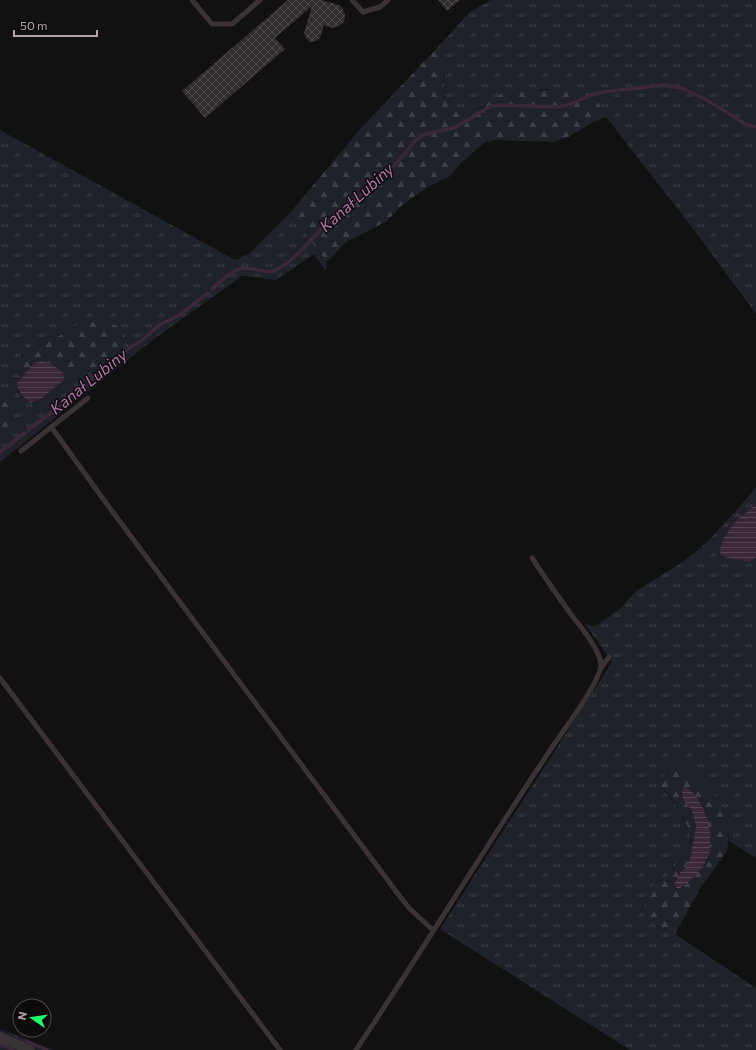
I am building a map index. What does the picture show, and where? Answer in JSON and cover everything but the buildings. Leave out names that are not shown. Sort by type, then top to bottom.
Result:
[{"type":"street","points":[[0,1037],[30,1050]]},
{"type":"lane","points":[[192,0],[212,24],[232,24],[260,0]]},
{"type":"lane","points":[[352,0],[363,12],[380,7],[388,0]]},
{"type":"lane","points":[[21,451],[88,398]]},
{"type":"lane","points":[[52,428],[109,507],[398,894],[409,908],[433,930]]},
{"type":"lane","points":[[532,558],[591,643],[599,658],[601,665],[600,671]]},
{"type":"lane","points":[[356,1050],[471,871],[570,721],[609,657]]},
{"type":"lane","points":[[0,678],[280,1050]]},
{"type":"green space","points":[[491,0],[756,0],[756,314],[691,226],[606,117],[594,94],[545,89],[531,91],[513,90],[503,92],[475,111],[452,108],[443,92],[444,83],[442,59],[437,48],[470,12]]},
{"type":"green space","points":[[437,48],[442,59],[444,83],[443,92],[452,108],[475,111],[503,92],[513,90],[531,91],[561,89],[594,94],[606,117],[595,121],[568,137],[553,142],[495,140],[484,143],[461,163],[449,177],[428,187],[402,205],[387,221],[346,242],[327,262],[290,213],[361,128]]},
{"type":"green space","points":[[0,130],[235,260],[249,254],[290,213],[327,262],[326,271],[314,254],[276,280],[242,276],[154,339],[0,462],[0,434],[6,435],[13,420],[10,412],[8,396],[3,389],[0,389]],"holes":[[[91,319],[109,322],[126,337],[125,342],[112,361],[99,371],[85,366],[82,367],[64,377],[64,380],[42,398],[31,403],[21,395],[9,380],[8,376],[12,371],[15,377],[19,375],[20,365],[24,362],[24,358],[21,355],[33,346],[44,345],[84,321]]]},
{"type":"green space","points":[[91,319],[117,326],[123,331],[125,338],[124,345],[110,362],[99,371],[85,366],[64,377],[63,374],[53,366],[44,361],[33,364],[17,383],[20,392],[12,385],[7,375],[8,368],[10,366],[15,377],[19,375],[20,365],[24,362],[21,352],[25,347],[32,344],[33,346],[44,345],[84,321]]},
{"type":"green space","points":[[0,389],[6,391],[8,396],[9,409],[15,428],[11,435],[0,434]]},
{"type":"green space","points":[[756,487],[756,505],[726,534],[725,557],[749,562],[756,557],[756,858],[729,841],[729,832],[724,810],[708,787],[698,782],[689,772],[661,786],[677,807],[690,831],[690,848],[665,879],[658,881],[655,925],[675,934],[756,988],[756,1050],[630,1050],[440,929],[612,662],[585,624],[593,626],[597,625],[621,608],[635,592],[691,556],[707,542]]},
{"type":"green space","points":[[679,763],[698,782],[708,787],[724,810],[729,832],[727,851],[699,890],[675,934],[654,923],[648,915],[645,905],[649,889],[655,883],[667,877],[690,848],[690,832],[677,806],[661,786],[663,777],[672,764]],"holes":[[[692,811],[711,837],[706,862],[696,875],[679,890],[674,884],[681,871],[686,867],[691,856],[694,843],[696,826]]]},
{"type":"green space","points":[[0,1029],[12,1034],[12,1038],[23,1038],[53,1050],[37,1050],[0,1034]]},
{"type":"green space","points":[[0,1040],[23,1050],[0,1050]]},
{"type":"shaded area","points":[[44,361],[60,370],[64,380],[42,398],[31,403],[21,394],[17,383],[33,364]]},
{"type":"shaded area","points":[[756,505],[756,557],[749,562],[724,557],[720,553],[724,538],[738,519]]},
{"type":"shaded area","points":[[684,787],[693,793],[707,817],[710,844],[709,853],[704,865],[694,877],[678,890],[674,884],[681,871],[686,867],[691,856],[696,826],[692,811],[683,799],[682,791]]},
{"type":"waterway","name":"Kanał Lubiny","points":[[212,289],[235,270],[249,268],[270,271],[280,268],[288,263],[337,212],[382,179],[417,139],[425,134],[454,128],[491,106],[557,107],[571,104],[591,95],[603,92],[663,85],[682,88],[707,100],[747,125],[756,127]]},
{"type":"waterway","name":"Kanał Lubiny","points":[[28,430],[58,408],[158,326],[181,314],[208,293]]},
{"type":"waterway","name":"Kanał Lubiny","points":[[0,452],[25,433]]},
{"type":"waterway","points":[[26,1041],[47,1050]]},
{"type":"waterway","points":[[0,1044],[13,1050]]}]
